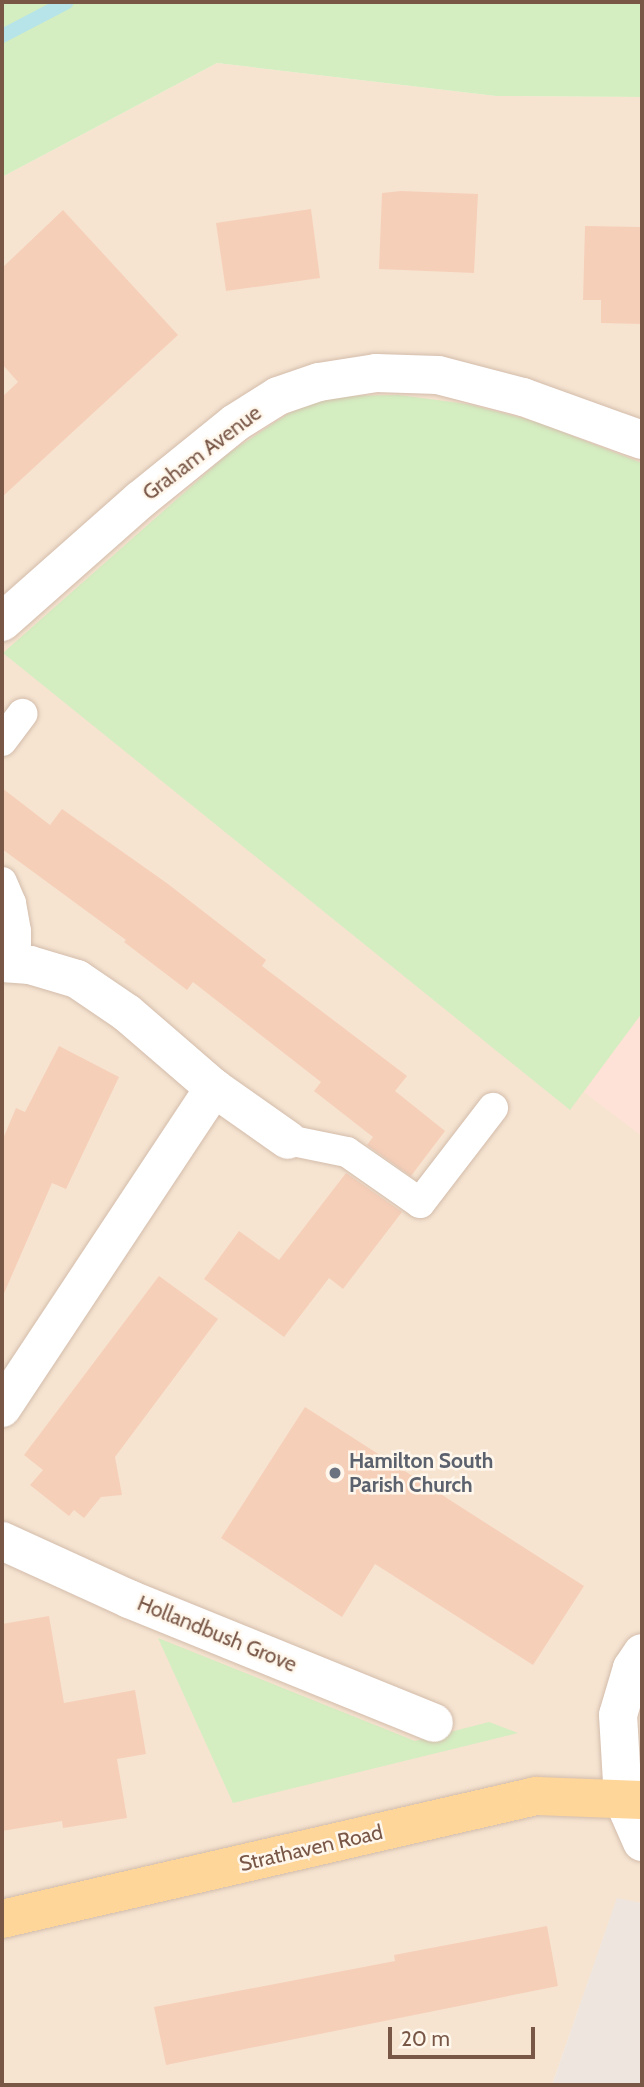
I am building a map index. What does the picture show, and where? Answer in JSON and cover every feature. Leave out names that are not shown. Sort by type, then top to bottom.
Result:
[{"type":"main road","name":"Strathaven Road","points":[[2,1919],[536,1796],[632,1800]]},
{"type":"street","name":"Graham Avenue","points":[[2,622],[140,500],[235,423],[278,396],[319,382],[376,373],[438,374],[523,397],[642,440]]},
{"type":"street","points":[[9,963],[77,979],[127,1013],[214,1088],[288,1140]]},
{"type":"street","points":[[2,1408],[214,1088]]},
{"type":"street","name":"Hollandbush Grove","points":[[2,1541],[128,1599],[434,1723]]},
{"type":"street","points":[[642,1653],[632,1668],[618,1715],[642,1842]]},
{"type":"lane","points":[[2,741],[22,714]]},
{"type":"lane","points":[[2,883],[11,903],[16,930],[9,963]]},
{"type":"lane","points":[[288,1140],[347,1153],[420,1203],[493,1108]]},
{"type":"shaded area","points":[[217,63],[496,96],[642,97],[642,1903],[617,1899],[552,2085],[2,2085],[2,177]]},
{"type":"shaded area","points":[[642,1013],[642,1136],[584,1092]]},
{"type":"shaded area","points":[[617,1898],[642,1903],[642,2085],[552,2085]]},
{"type":"green space","points":[[2,2],[642,2],[642,97],[496,96],[217,63],[2,177]]},
{"type":"green space","points":[[399,395],[467,404],[534,421],[642,463],[642,1013],[570,1110],[3,653],[229,453],[289,413],[330,396]]},
{"type":"green space","points":[[158,1638],[415,1741],[489,1722],[518,1733],[233,1803]]},
{"type":"building","points":[[401,191],[478,194],[474,273],[379,269],[382,193]]},
{"type":"building","points":[[311,209],[320,278],[226,291],[216,223]]},
{"type":"building","points":[[63,210],[178,335],[2,497],[2,397],[18,382],[2,364],[2,268]]},
{"type":"building","points":[[585,226],[642,227],[642,324],[601,323],[601,300],[583,300]]},
{"type":"building","points":[[2,788],[50,825],[62,809],[168,884],[266,960],[262,966],[407,1076],[395,1091],[445,1131],[411,1176],[367,1145],[373,1137],[314,1091],[321,1082],[193,982],[187,990],[124,942],[126,940],[2,849]]},
{"type":"building","points":[[59,1046],[119,1077],[66,1189],[52,1183],[2,1298],[2,1141],[16,1108],[25,1112]]},
{"type":"building","points":[[346,1173],[402,1212],[343,1289],[329,1278],[284,1337],[204,1279],[239,1231],[279,1260]]},
{"type":"building","points":[[159,1276],[218,1319],[115,1457],[122,1495],[101,1497],[84,1518],[74,1510],[69,1516],[30,1485],[43,1470],[24,1455]]},
{"type":"building","name":"Hamilton South Parish Church","points":[[305,1407],[584,1586],[533,1665],[375,1564],[342,1617],[221,1538]]},
{"type":"building","points":[[49,1616],[64,1703],[135,1690],[146,1754],[117,1759],[127,1818],[63,1828],[62,1821],[2,1831],[2,1624]]},
{"type":"building","points":[[547,1926],[558,1986],[166,2065],[154,2007],[395,1961],[394,1955]]},
{"type":"waterway","points":[[2,36],[67,2]]},
{"type":"place","name":"Hamilton South Parish Church","points":[[335,1473]]}]
